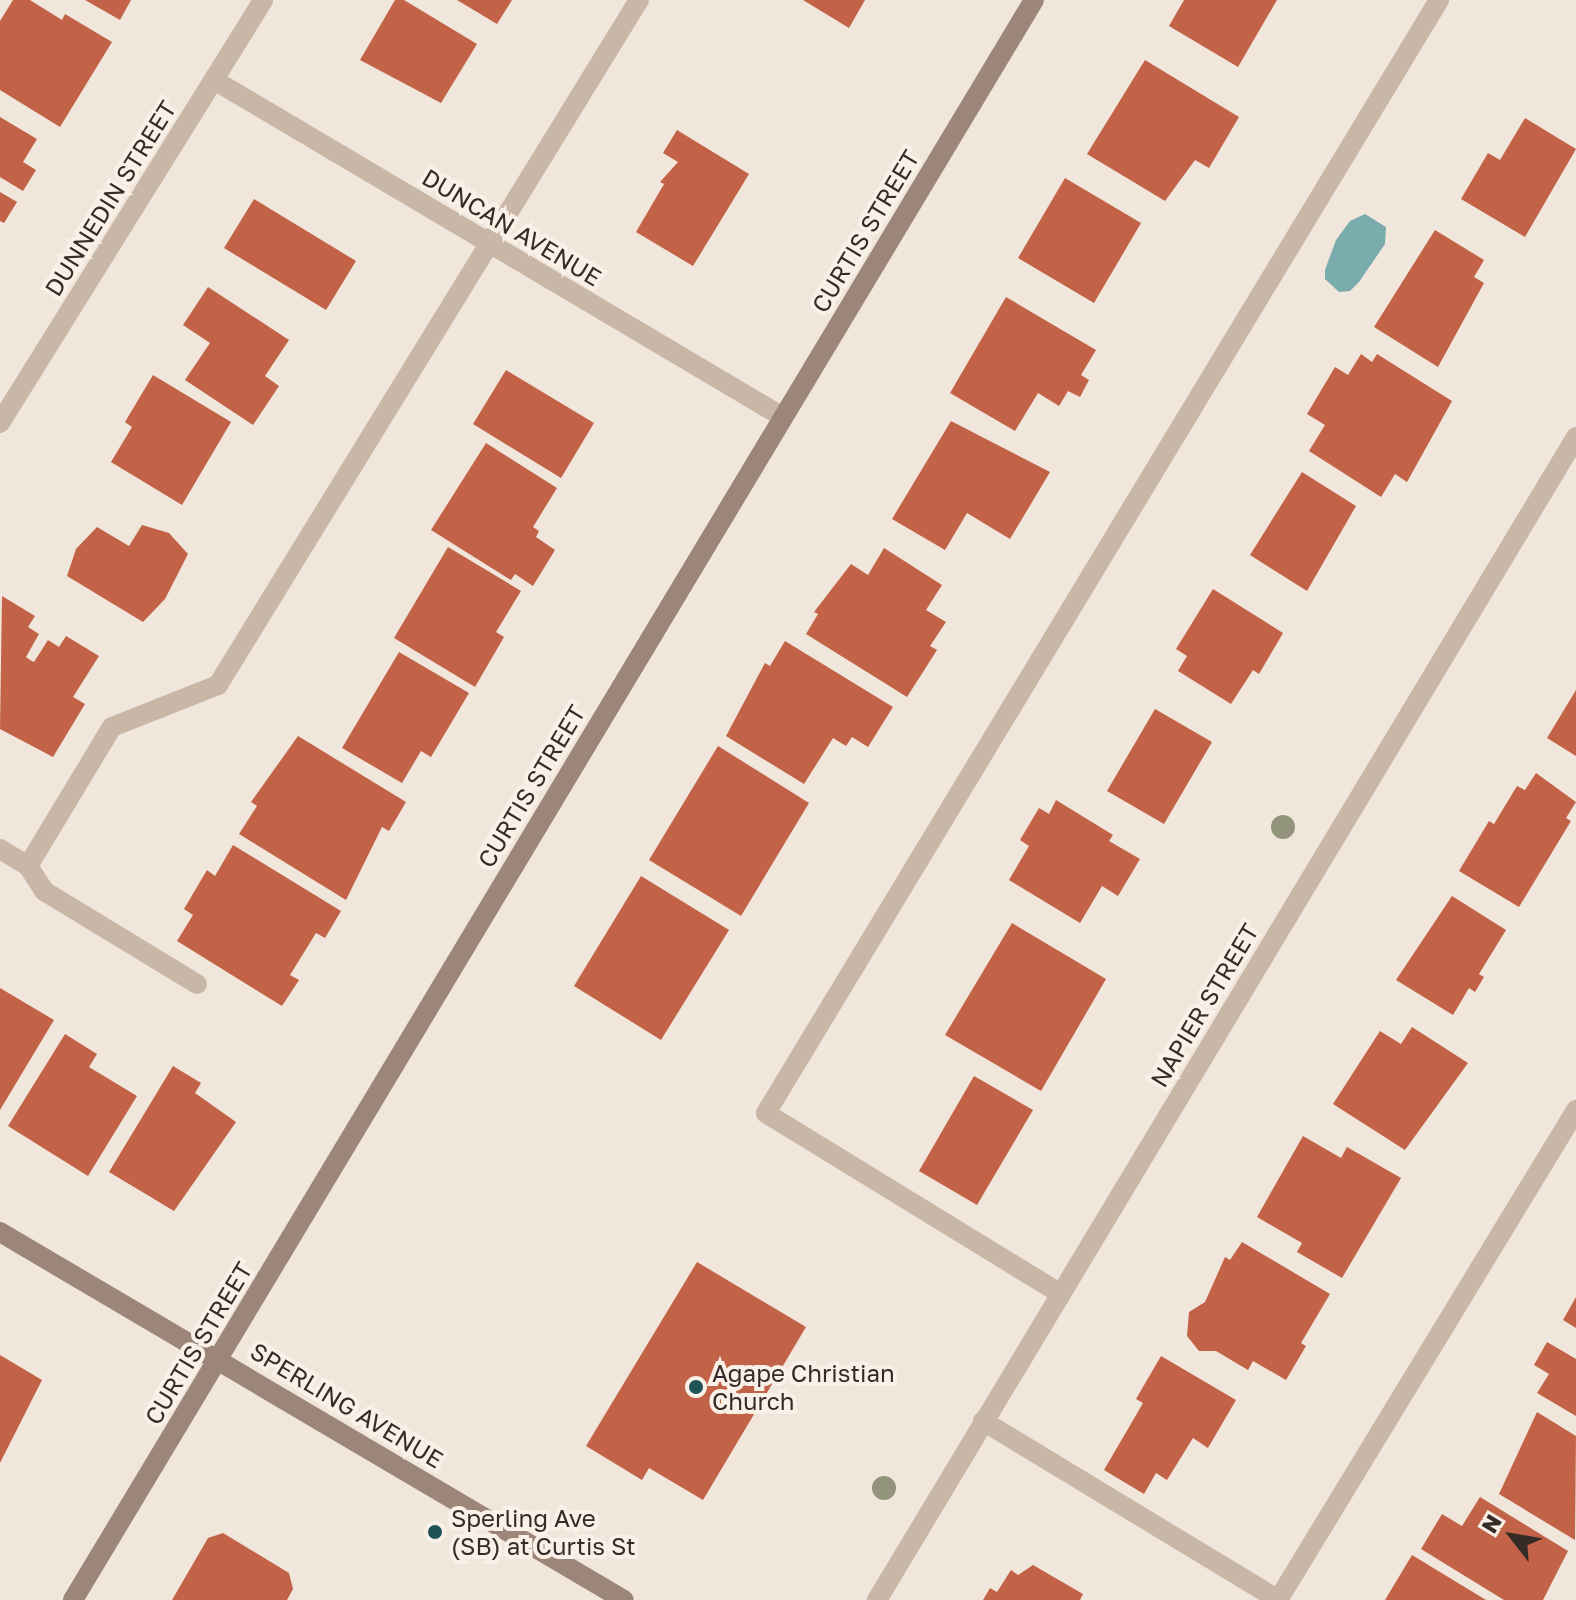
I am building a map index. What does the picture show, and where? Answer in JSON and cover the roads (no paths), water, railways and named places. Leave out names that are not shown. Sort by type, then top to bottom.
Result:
[{"type":"street","name":"DUNNEDIN STREET","points":[[0,423],[263,0]]},
{"type":"street","points":[[28,866],[112,727],[218,685],[639,0]]},
{"type":"street","name":"CURTIS STREET","points":[[73,1600],[1034,0]]},
{"type":"street","points":[[1061,1294],[766,1113],[1439,0]]},
{"type":"street","name":"DUNCAN AVENUE","points":[[214,80],[783,417]]},
{"type":"street","name":"NAPIER STREET","points":[[877,1600],[1576,437]]},
{"type":"street","points":[[0,849],[28,866],[44,891],[197,984]]},
{"type":"street","points":[[983,1421],[1278,1600],[1576,1110]]},
{"type":"street","name":"SPERLING AVENUE","points":[[0,1232],[624,1600]]},
{"type":"water","points":[[1365,214],[1386,227],[1385,244],[1359,282],[1350,291],[1339,292],[1325,279],[1325,270],[1336,240],[1350,221]]},
{"type":"place","name":"Agape Christian Church","points":[[696,1387]]},
{"type":"place","name":"Sperling Ave (SB) at Curtis St","points":[[435,1532]]}]
